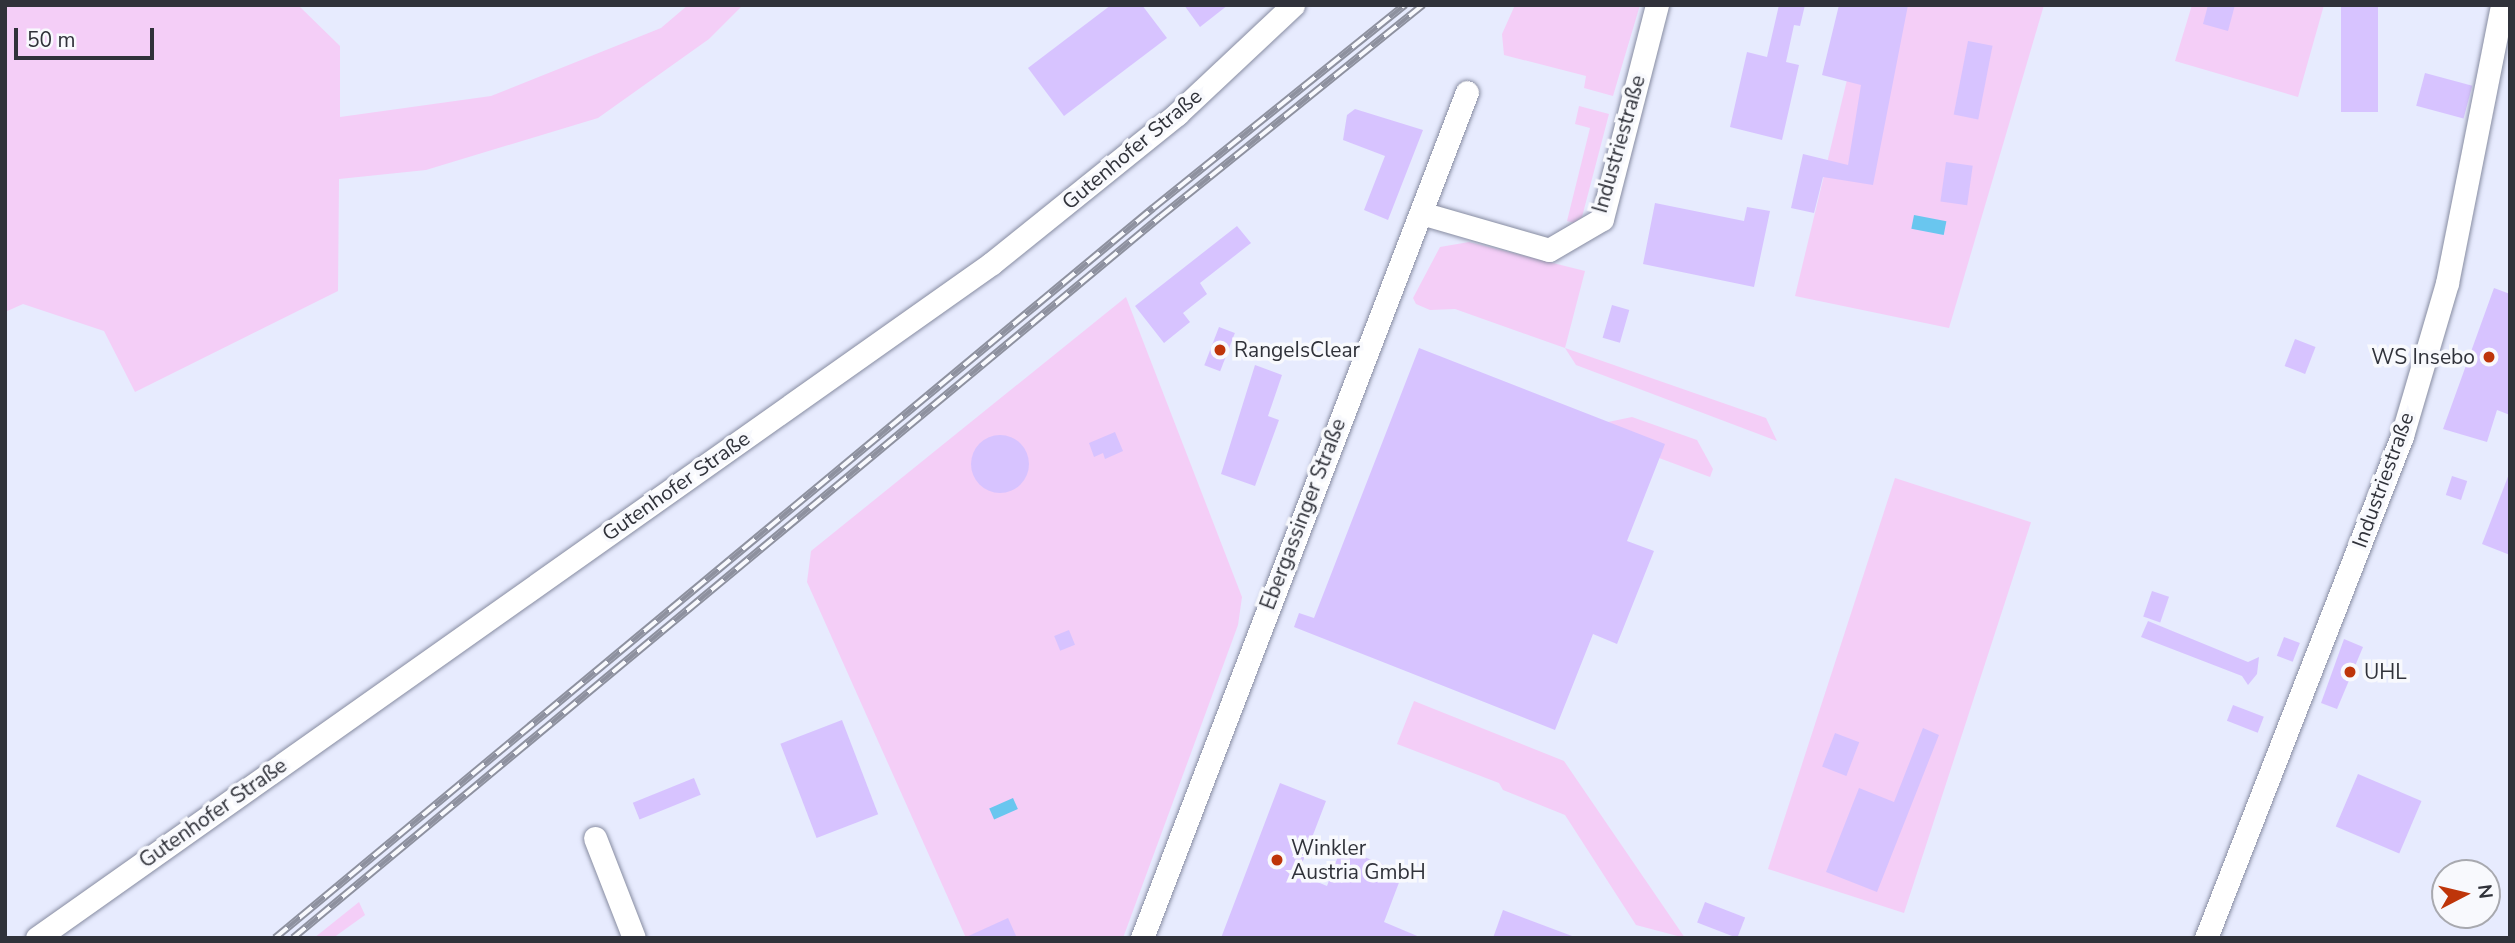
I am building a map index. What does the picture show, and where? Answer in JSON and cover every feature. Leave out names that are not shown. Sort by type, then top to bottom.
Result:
[{"type":"street","name":"Gutenhofer Straße","points":[[37,938],[992,263],[1177,114],[1293,5]]},
{"type":"street","name":"Industriestraße","points":[[1421,213],[1549,250],[1602,219],[1657,5]]},
{"type":"street","name":"Industriestraße","points":[[2206,938],[2402,436],[2447,282],[2502,5]]},
{"type":"street","name":"Ebergassinger Straße","points":[[1142,938],[1467,92]]},
{"type":"street","points":[[595,838],[634,938]]},
{"type":"shaded area","points":[[5,5],[298,5],[340,46],[340,117],[491,96],[661,28],[688,5],[743,5],[709,39],[598,118],[426,170],[339,179],[338,291],[135,392],[104,331],[23,304],[5,312]]},
{"type":"shaded area","points":[[1515,5],[1640,5],[1613,96],[1584,88],[1586,76],[1504,55],[1502,34]]},
{"type":"shaded area","points":[[1865,5],[2044,5],[1949,328],[1795,296]]},
{"type":"shaded area","points":[[2192,5],[2324,5],[2298,97],[2175,61]]},
{"type":"shaded area","points":[[1579,106],[1609,114],[1582,217],[1574,223],[1567,221],[1590,128],[1575,124]]},
{"type":"shaded area","points":[[1469,242],[1585,271],[1565,348],[1455,309],[1430,310],[1416,304],[1413,298],[1440,247]]},
{"type":"shaded area","points":[[1126,297],[1242,597],[1238,625],[1123,938],[966,938],[807,582],[811,551]]},
{"type":"shaded area","points":[[1565,348],[1766,418],[1777,441],[1576,365]]},
{"type":"shaded area","points":[[1632,417],[1697,440],[1713,469],[1710,477],[1659,458],[1608,422]]},
{"type":"shaded area","points":[[1895,478],[2031,522],[1904,913],[1768,869]]},
{"type":"shaded area","points":[[1414,701],[1564,761],[1685,938],[1636,925],[1565,815],[1503,790],[1499,783],[1397,744]]},
{"type":"shaded area","points":[[359,902],[365,915],[333,938],[314,938]]},
{"type":"water","points":[[1914,215],[1946,221],[1944,235],[1911,229]]},
{"type":"water","points":[[1013,798],[1018,809],[994,820],[989,809]]},
{"type":"building","points":[[1111,5],[1142,5],[1167,38],[1064,116],[1028,68]]},
{"type":"building","points":[[1184,5],[1228,5],[1200,27]]},
{"type":"building","points":[[1779,5],[1805,5],[1800,26],[1794,25],[1786,62],[1799,65],[1782,140],[1730,127],[1747,52],[1767,57]]},
{"type":"building","points":[[1839,5],[1908,5],[1873,185],[1823,177],[1814,213],[1791,208],[1803,154],[1848,165],[1861,85],[1822,75]]},
{"type":"building","points":[[2208,5],[2235,5],[2228,31],[2203,24]]},
{"type":"building","points":[[2341,5],[2378,5],[2378,112],[2341,112]]},
{"type":"building","points":[[1968,41],[1993,46],[1978,119],[1954,115]]},
{"type":"building","points":[[2425,73],[2472,86],[2464,119],[2416,106]]},
{"type":"building","points":[[1355,109],[1423,130],[1388,220],[1364,210],[1385,156],[1343,140],[1347,115]]},
{"type":"building","points":[[1946,162],[1973,166],[1967,205],[1940,202]]},
{"type":"building","points":[[1655,203],[1744,221],[1747,207],[1770,211],[1754,287],[1643,264]]},
{"type":"building","points":[[1237,226],[1251,243],[1200,283],[1207,294],[1183,313],[1190,322],[1164,343],[1135,306]]},
{"type":"building","name":"WS Insebo","points":[[2494,288],[2510,294],[2510,415],[2497,410],[2487,442],[2443,429]]},
{"type":"building","points":[[1612,305],[1629,310],[1620,343],[1603,338]]},
{"type":"building","name":"RangeIsClear","points":[[1219,327],[1235,333],[1220,371],[1204,365]]},
{"type":"building","points":[[2295,339],[2316,347],[2305,374],[2285,366]]},
{"type":"building","points":[[1419,348],[1665,444],[1627,541],[1654,551],[1617,644],[1593,634],[1555,730],[1294,627],[1299,613],[1314,618]]},
{"type":"building","points":[[1255,365],[1282,375],[1268,416],[1279,420],[1255,486],[1221,474]]},
{"type":"building","points":[[1115,432],[1123,451],[1105,459],[1103,453],[1094,457],[1089,443]]},
{"type":"building","points":[[1000,435],[1016,440],[1024,448],[1029,464],[1024,480],[1016,488],[1000,493],[984,488],[976,480],[971,464],[976,448],[984,440]]},
{"type":"building","points":[[2510,475],[2510,555],[2482,544]]},
{"type":"building","points":[[2452,476],[2467,481],[2461,500],[2446,495]]},
{"type":"building","points":[[2152,591],[2169,597],[2160,622],[2143,617]]},
{"type":"building","points":[[2148,621],[2248,662],[2259,657],[2257,674],[2248,685],[2242,676],[2141,637]]},
{"type":"building","points":[[1069,630],[1075,645],[1060,651],[1054,636]]},
{"type":"building","points":[[2284,637],[2300,643],[2293,662],[2277,656]]},
{"type":"building","name":"UHL","points":[[2344,639],[2363,647],[2337,709],[2321,703]]},
{"type":"building","points":[[2233,705],[2264,717],[2258,733],[2227,721]]},
{"type":"building","points":[[842,720],[878,814],[817,838],[780,744]]},
{"type":"building","points":[[1923,728],[1939,735],[1877,892],[1826,872],[1859,788],[1894,802]]},
{"type":"building","points":[[1835,733],[1859,742],[1846,776],[1822,767]]},
{"type":"building","points":[[2358,774],[2422,801],[2399,853],[2336,826]]},
{"type":"building","points":[[694,778],[701,795],[640,819],[633,803]]},
{"type":"building","name":"Winkler Austria GmbH","points":[[1280,783],[1326,801],[1298,874],[1327,886],[1341,848],[1403,872],[1384,922],[1422,938],[1221,938]]},
{"type":"building","points":[[1705,902],[1745,917],[1737,938],[1697,923]]},
{"type":"building","points":[[1503,910],[1572,936],[1572,938],[1493,938]]},
{"type":"building","points":[[1008,918],[1017,938],[964,938]]},
{"type":"railway","points":[[275,938],[1153,208],[1405,5]]},
{"type":"railway","points":[[293,938],[1160,217],[1423,5]]},
{"type":"place","name":"RangeIsClear","points":[[1220,350]]},
{"type":"place","name":"WS Insebo","points":[[2489,357]]},
{"type":"place","name":"UHL","points":[[2350,672]]},
{"type":"place","name":"Winkler Austria GmbH","points":[[1277,860]]}]
